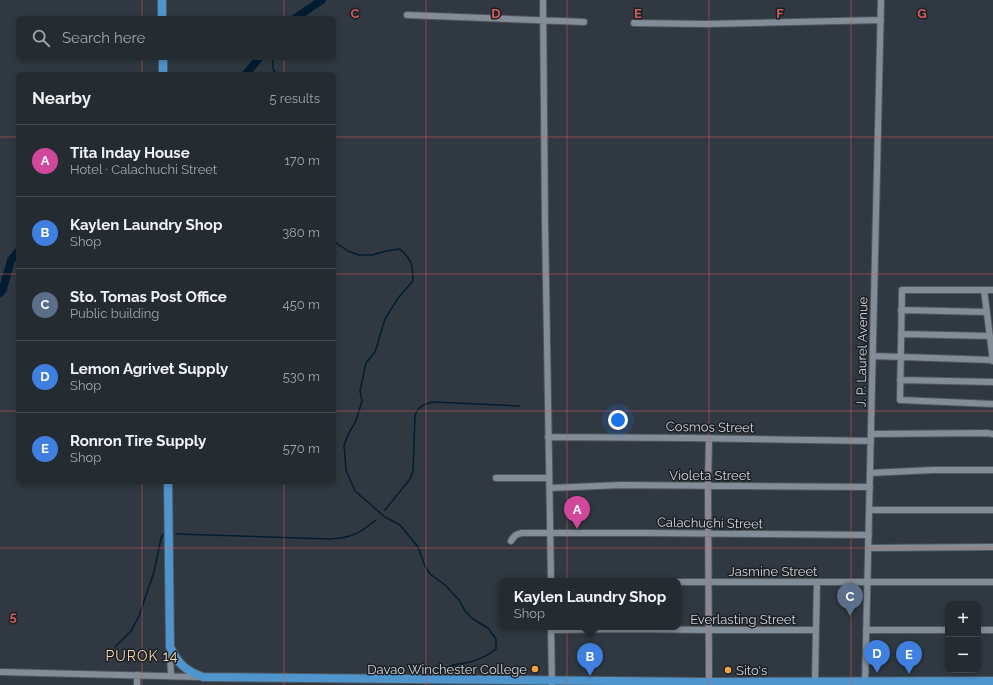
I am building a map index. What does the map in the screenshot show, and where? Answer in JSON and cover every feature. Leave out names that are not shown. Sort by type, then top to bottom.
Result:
[{"type":"main road","points":[[162,0],[162,16]]},
{"type":"main road","points":[[163,60],[163,72]]},
{"type":"main road","points":[[168,484],[170,647],[183,667],[203,677],[552,682],[865,683],[993,681]]},
{"type":"street","points":[[543,0],[551,578]]},
{"type":"street","name":"J. P. Laurel Avenue","points":[[865,683],[882,0]]},
{"type":"street","points":[[407,15],[584,22]]},
{"type":"street","points":[[634,23],[706,24],[881,20]]},
{"type":"street","points":[[993,290],[902,290],[900,357],[900,400],[993,404]]},
{"type":"street","points":[[873,356],[993,360],[984,290]]},
{"type":"street","points":[[901,310],[987,312]]},
{"type":"street","points":[[901,334],[990,336]]},
{"type":"street","points":[[900,380],[993,382]]},
{"type":"street","name":"Cosmos Street","points":[[548,437],[871,438],[993,434]]},
{"type":"street","points":[[709,438],[709,682]]},
{"type":"street","points":[[870,473],[933,470],[993,470]]},
{"type":"street","points":[[496,478],[549,478]]},
{"type":"street","name":"Violeta Street","points":[[550,488],[621,485],[870,487]]},
{"type":"street","points":[[869,510],[993,510]]},
{"type":"street","name":"Calachuchi Street","points":[[511,540],[517,534],[522,533],[869,535]]},
{"type":"street","points":[[868,548],[993,547]]},
{"type":"street","name":"Jasmine Street","points":[[681,582],[993,582]]},
{"type":"street","points":[[816,682],[817,582]]},
{"type":"street","points":[[551,630],[552,682]]},
{"type":"street","name":"Everlasting Street","points":[[681,630],[816,630]]},
{"type":"street","points":[[866,630],[945,630]]},
{"type":"street","points":[[981,630],[993,630]]},
{"type":"street","points":[[170,647],[171,676]]},
{"type":"street","points":[[0,672],[203,677]]},
{"type":"street","points":[[137,675],[137,685]]},
{"type":"waterway","points":[[298,16],[322,0]]},
{"type":"waterway","points":[[248,72],[258,60]]},
{"type":"waterway","points":[[273,60],[273,69],[275,72]]},
{"type":"waterway","points":[[336,243],[348,251],[359,255],[372,255],[400,249],[410,260],[412,267],[413,281],[398,298],[385,319],[375,352],[366,363],[360,391],[362,401],[356,421],[344,445],[346,470],[355,491],[385,517],[400,525],[418,547],[425,566],[430,574],[445,585],[459,600],[465,611],[473,619],[488,628],[496,639],[496,649],[490,654],[474,661],[448,667],[442,671],[441,677]]},
{"type":"waterway","points":[[0,293],[3,289],[11,260],[16,254]]},
{"type":"waterway","points":[[385,510],[410,479],[413,471],[415,416],[417,410],[421,406],[433,402],[519,406]]},
{"type":"waterway","points":[[176,534],[329,539],[354,534],[365,529],[376,520]]},
{"type":"waterway","points":[[115,647],[131,631],[139,616],[154,572],[161,538],[164,534]]},
{"type":"place","name":"Tita Inday House","points":[[577,529]]},
{"type":"place","name":"Sto. Tomas Post Office","points":[[850,616]]},
{"type":"place","name":"Davao Winchester College","points":[[535,669]]},
{"type":"place","name":"Sito's","points":[[728,670]]},
{"type":"place","name":"Lemon Agrivet Supply","points":[[877,673]]},
{"type":"place","name":"Ronron Tire Supply","points":[[909,674]]},
{"type":"place","name":"Kaylen Laundry Shop","points":[[590,676]]},
{"type":"district","name":"PUROK 14","points":[[142,656]]}]
